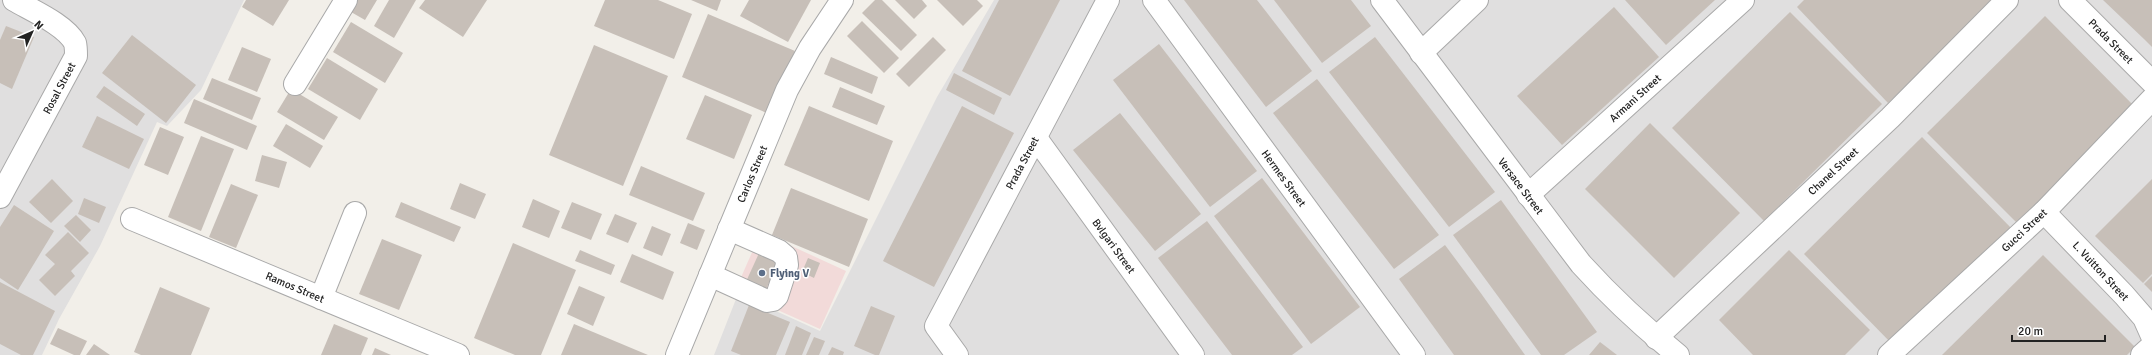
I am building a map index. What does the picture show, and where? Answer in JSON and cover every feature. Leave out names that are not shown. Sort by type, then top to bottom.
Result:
[{"type":"street","name":"Rosal Street","points":[[0,197],[76,56],[76,45],[66,33],[14,0]]},
{"type":"street","points":[[295,84],[346,0]]},
{"type":"street","name":"Carlos Street","points":[[677,355],[787,90],[802,62],[842,0]]},
{"type":"street","name":"Prada Street","points":[[957,355],[936,326],[1108,0]]},
{"type":"street","name":"Hermes Street","points":[[1154,0],[1414,355]]},
{"type":"street","name":"Versace Street","points":[[1382,0],[1581,264],[1614,300],[1656,338],[1678,355]]},
{"type":"street","points":[[1421,53],[1477,0]]},
{"type":"street","name":"Armani Street","points":[[1528,195],[1743,0]]},
{"type":"street","name":"Chanel Street","points":[[1656,338],[1890,118],[2007,0]]},
{"type":"street","name":"Prada Street","points":[[2070,0],[2152,82]]},
{"type":"street","name":"Gucci Street","points":[[1889,355],[2044,212],[2152,99]]},
{"type":"street","name":"Bvlgari Street","points":[[1036,138],[1193,355]]},
{"type":"street","name":"L. Vuitton Street","points":[[2044,212],[2124,295],[2144,318],[2152,336]]},
{"type":"street","points":[[321,298],[355,213]]},
{"type":"street","name":"Ramos Street","points":[[132,219],[458,355]]},
{"type":"street","points":[[710,275],[768,300],[773,300],[777,296],[787,265],[786,257],[779,251],[729,229]]},
{"type":"street","points":[[2142,355],[2152,346]]},
{"type":"shaded area","points":[[0,0],[244,0],[201,90],[167,126],[157,122],[100,246],[59,319],[42,355],[0,355]]},
{"type":"shaded area","points":[[994,0],[2152,0],[2152,355],[714,355],[738,294],[820,331],[937,97]]},
{"type":"shaded area","points":[[761,232],[846,271],[820,329],[735,291]]},
{"type":"building","points":[[246,0],[289,0],[273,26],[242,7]]},
{"type":"building","points":[[349,0],[377,0],[365,20],[344,8]]},
{"type":"building","points":[[389,0],[416,0],[394,38],[374,26]]},
{"type":"building","points":[[425,0],[487,0],[463,37],[419,8]]},
{"type":"building","points":[[605,0],[658,0],[692,14],[674,59],[594,26]]},
{"type":"building","points":[[691,0],[721,0],[717,11]]},
{"type":"building","points":[[749,0],[811,0],[788,42],[740,16]]},
{"type":"building","points":[[875,0],[882,0],[917,35],[901,51],[862,13]]},
{"type":"building","points":[[895,0],[922,0],[927,6],[914,19]]},
{"type":"building","points":[[937,0],[977,0],[983,6],[963,26]]},
{"type":"building","points":[[999,0],[1060,0],[1010,96],[962,71]]},
{"type":"building","points":[[1184,0],[1257,0],[1312,71],[1266,107]]},
{"type":"building","points":[[1274,0],[1351,0],[1371,26],[1322,63]]},
{"type":"building","points":[[1625,0],[1715,0],[1666,45]]},
{"type":"building","points":[[1804,0],[1996,0],[1888,103],[1797,7]]},
{"type":"building","points":[[2103,0],[2152,0],[2152,47],[2144,39]]},
{"type":"building","points":[[1614,7],[1659,57],[1562,145],[1517,96]]},
{"type":"building","points":[[1790,12],[1882,104],[1764,221],[1672,128]]},
{"type":"building","points":[[708,14],[795,51],[769,114],[682,77]]},
{"type":"building","points":[[2045,16],[2137,109],[2019,225],[1927,133]]},
{"type":"building","points":[[862,21],[899,58],[884,73],[847,36]]},
{"type":"building","points":[[351,22],[403,53],[385,83],[333,52]]},
{"type":"building","points":[[6,26],[34,37],[12,89],[0,83],[0,40]]},
{"type":"building","points":[[132,35],[196,85],[166,123],[102,73]]},
{"type":"building","points":[[933,37],[946,50],[909,87],[896,74]]},
{"type":"building","points":[[1375,37],[1495,192],[1449,227],[1329,72]]},
{"type":"building","points":[[1159,44],[1257,171],[1210,207],[1113,80]]},
{"type":"building","points":[[594,45],[668,76],[623,186],[549,155]]},
{"type":"building","points":[[242,47],[271,59],[257,92],[228,80]]},
{"type":"building","points":[[831,57],[878,77],[872,94],[824,74]]},
{"type":"building","points":[[327,58],[378,89],[360,120],[308,89]]},
{"type":"building","points":[[954,73],[1002,98],[994,115],[946,90]]},
{"type":"building","points":[[212,78],[261,98],[252,120],[203,99]]},
{"type":"building","points":[[1317,79],[1439,235],[1394,269],[1273,113]]},
{"type":"building","points":[[104,86],[145,114],[137,126],[96,97]]},
{"type":"building","points":[[840,87],[885,106],[877,125],[832,107]]},
{"type":"building","points":[[291,89],[338,117],[324,140],[277,112]]},
{"type":"building","points":[[705,95],[752,115],[734,159],[686,139]]},
{"type":"building","points":[[194,99],[257,126],[247,150],[184,123]]},
{"type":"building","points":[[809,106],[893,141],[869,201],[784,165]]},
{"type":"building","points":[[962,106],[1014,133],[934,287],[883,261]]},
{"type":"building","points":[[1120,113],[1201,214],[1155,251],[1073,150]]},
{"type":"building","points":[[97,116],[144,139],[129,169],[82,147]]},
{"type":"building","points":[[1650,123],[1740,213],[1674,278],[1585,189]]},
{"type":"building","points":[[286,124],[323,146],[310,168],[273,146]]},
{"type":"building","points":[[160,127],[184,137],[168,175],[144,165]]},
{"type":"building","points":[[201,136],[234,149],[201,231],[168,217]]},
{"type":"building","points":[[1922,137],[2013,230],[1895,347],[1804,254]]},
{"type":"building","points":[[262,155],[287,162],[279,188],[255,181]]},
{"type":"building","points":[[641,166],[705,193],[693,221],[629,195]]},
{"type":"building","points":[[1262,178],[1360,307],[1311,344],[1214,216]]},
{"type":"building","points":[[52,179],[73,201],[51,223],[29,202]]},
{"type":"building","points":[[2152,179],[2152,274],[2143,283],[2095,236]]},
{"type":"building","points":[[460,183],[486,194],[475,219],[450,209]]},
{"type":"building","points":[[231,184],[258,195],[236,248],[209,237]]},
{"type":"building","points":[[791,188],[868,219],[849,267],[772,235]]},
{"type":"building","points":[[84,198],[106,207],[99,223],[78,214]]},
{"type":"building","points":[[533,199],[560,211],[549,238],[522,227]]},
{"type":"building","points":[[1501,200],[1597,332],[1564,355],[1541,355],[1453,235]]},
{"type":"building","points":[[401,202],[461,227],[454,242],[395,217]]},
{"type":"building","points":[[572,202],[602,214],[591,240],[561,228]]},
{"type":"building","points":[[14,205],[54,231],[18,290],[0,278],[0,227]]},
{"type":"building","points":[[615,214],[637,223],[628,243],[606,234]]},
{"type":"building","points":[[76,215],[91,230],[80,242],[64,226]]},
{"type":"building","points":[[1207,221],[1303,347],[1292,355],[1232,355],[1158,258]]},
{"type":"building","points":[[688,223],[705,230],[697,250],[680,243]]},
{"type":"building","points":[[652,226],[671,234],[662,256],[643,248]]},
{"type":"building","points":[[68,232],[89,253],[71,271],[75,276],[55,296],[39,280],[55,264],[45,255]]},
{"type":"building","points":[[382,239],[422,255],[399,310],[359,294]]},
{"type":"building","points":[[513,243],[576,270],[541,355],[515,355],[474,338]]},
{"type":"building","points":[[1445,245],[1525,355],[1454,355],[1399,279]]},
{"type":"building","points":[[580,250],[615,265],[611,275],[575,261]]},
{"type":"building","points":[[1789,250],[1870,330],[1845,355],[1753,355],[1719,320]]},
{"type":"building","name":"Flying V","points":[[760,251],[779,260],[763,296],[744,286]]},
{"type":"building","points":[[632,254],[674,272],[663,300],[620,282]]},
{"type":"building","points":[[2043,255],[2135,347],[2127,355],[1942,355]]},
{"type":"building","points":[[808,258],[820,263],[814,278],[802,272]]},
{"type":"building","points":[[2152,276],[2152,292],[2144,284]]},
{"type":"building","points":[[0,282],[55,311],[33,355],[21,355],[0,344]]},
{"type":"building","points":[[579,286],[605,297],[593,326],[567,314]]},
{"type":"building","points":[[160,287],[210,308],[191,355],[141,355],[134,352]]},
{"type":"building","points":[[749,305],[790,322],[776,355],[741,355],[731,351]]},
{"type":"building","points":[[871,306],[895,316],[879,355],[875,355],[854,346]]},
{"type":"building","points":[[334,324],[368,338],[361,355],[321,355]]},
{"type":"building","points":[[574,324],[648,355],[561,355]]},
{"type":"building","points":[[796,326],[811,333],[802,355],[785,355]]},
{"type":"building","points":[[58,328],[87,341],[80,355],[74,355],[50,344]]},
{"type":"building","points":[[814,337],[825,341],[819,355],[806,355]]},
{"type":"building","points":[[1600,342],[1617,355],[1589,355]]},
{"type":"building","points":[[94,344],[110,355],[86,355]]},
{"type":"building","points":[[832,347],[844,352],[843,355],[828,355]]},
{"type":"building","points":[[375,348],[391,355],[372,355]]},
{"type":"place","name":"Flying V","points":[[762,273]]}]
